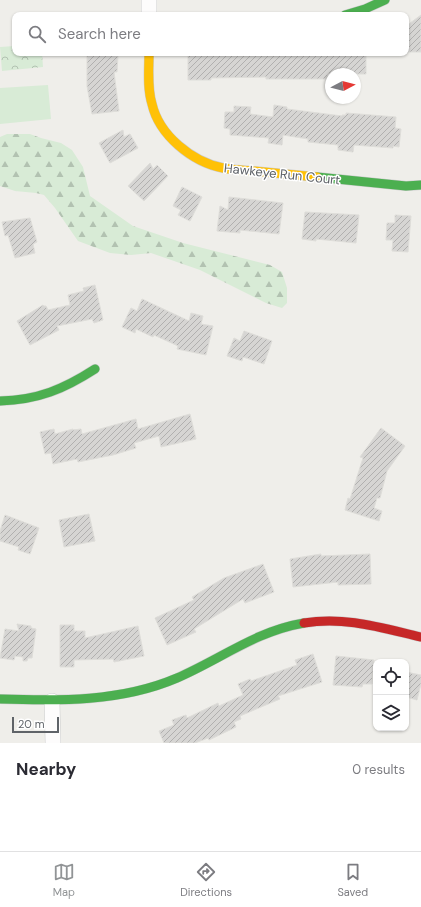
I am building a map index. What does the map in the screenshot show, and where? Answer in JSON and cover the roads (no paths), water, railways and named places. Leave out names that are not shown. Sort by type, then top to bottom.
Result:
[{"type":"street","points":[[149,0],[149,12]]},
{"type":"street","points":[[361,12],[384,0]]},
{"type":"street","name":"Hawkeye Run Court","points":[[149,56],[149,90],[152,108],[161,127],[175,144],[186,153],[205,163],[222,168],[406,186],[421,185]]},
{"type":"street","points":[[0,401],[23,400],[43,396],[72,384],[95,369]]},
{"type":"street","points":[[0,699],[84,700],[119,695],[153,687],[174,680],[204,666],[248,641],[273,630],[299,624],[347,621],[421,637]]},
{"type":"street","points":[[52,700],[53,743]]}]
